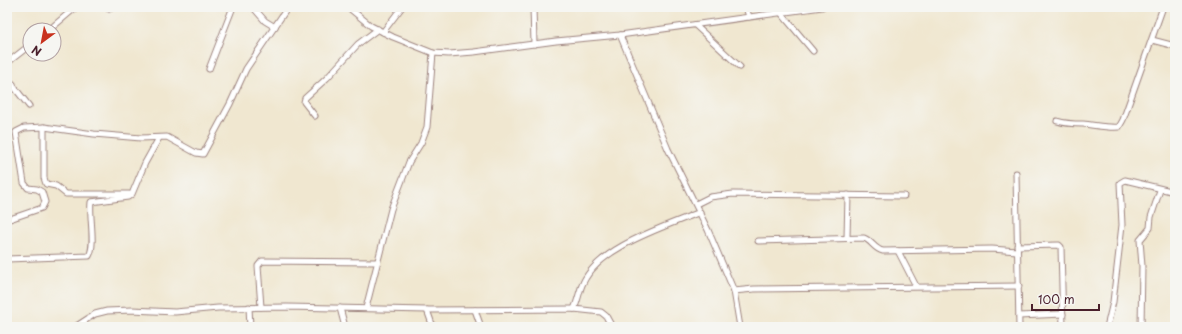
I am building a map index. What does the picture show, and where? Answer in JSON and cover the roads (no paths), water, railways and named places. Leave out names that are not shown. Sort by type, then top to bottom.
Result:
[{"type":"street","points":[[58,22],[76,7]]},
{"type":"street","points":[[209,69],[233,7]]},
{"type":"street","points":[[253,7],[265,21],[275,27]]},
{"type":"street","points":[[7,220],[42,208],[45,202],[42,192],[28,188],[24,183],[16,132],[24,128],[44,127],[94,134],[159,138],[167,137],[196,153],[203,154],[230,104],[246,69],[257,50],[288,7]]},
{"type":"street","points":[[348,7],[359,17],[383,32],[433,53],[474,52],[620,35],[822,7]]},
{"type":"street","points":[[383,32],[402,7]]},
{"type":"street","points":[[533,7],[534,44]]},
{"type":"street","points":[[746,7],[749,17]]},
{"type":"street","points":[[1057,121],[1069,125],[1084,124],[1108,128],[1119,127],[1123,120],[1145,53],[1152,40],[1163,7]]},
{"type":"street","points":[[781,13],[813,51]]},
{"type":"street","points":[[695,25],[740,67]]},
{"type":"street","points":[[315,116],[304,102],[305,98],[327,78],[358,44],[378,29]]},
{"type":"street","points":[[620,35],[668,149],[700,212],[734,291],[740,327]]},
{"type":"street","points":[[1152,40],[1175,46]]},
{"type":"street","points":[[7,63],[22,51]]},
{"type":"street","points":[[366,308],[391,209],[409,162],[421,143],[427,128],[433,53]]},
{"type":"street","points":[[7,78],[29,106]]},
{"type":"street","points":[[7,89],[13,84]]},
{"type":"street","points":[[44,127],[44,178],[46,184],[56,186],[66,194],[132,194]]},
{"type":"street","points":[[7,259],[89,256],[91,247],[89,210],[91,202],[128,197],[132,194],[159,138]]},
{"type":"street","points":[[1016,173],[1019,327]]},
{"type":"street","points":[[1107,327],[1113,302],[1122,225],[1120,183],[1125,180],[1160,190],[1175,192]]},
{"type":"street","points":[[1141,327],[1142,266],[1140,240],[1150,228],[1160,190]]},
{"type":"street","points":[[696,204],[710,197],[733,194],[848,194],[904,196]]},
{"type":"street","points":[[847,238],[848,194]]},
{"type":"street","points":[[574,309],[583,283],[593,268],[606,257],[634,239],[700,212]]},
{"type":"street","points":[[758,241],[811,241],[864,238],[880,250],[898,251],[992,249],[1059,245],[1061,247],[1063,327]]},
{"type":"street","points":[[898,251],[916,286]]},
{"type":"street","points":[[261,307],[258,266],[262,261],[378,262]]},
{"type":"street","points":[[734,291],[754,289],[851,289],[916,286],[1019,286]]},
{"type":"street","points":[[249,307],[250,327]]},
{"type":"street","points":[[76,327],[95,314],[107,311],[132,310],[175,312],[261,307],[427,310],[574,309],[600,312],[606,316],[612,327]]},
{"type":"street","points":[[340,308],[346,327]]},
{"type":"street","points":[[427,310],[433,327]]},
{"type":"street","points":[[475,310],[481,327]]},
{"type":"street","points":[[1019,316],[1063,314]]}]
